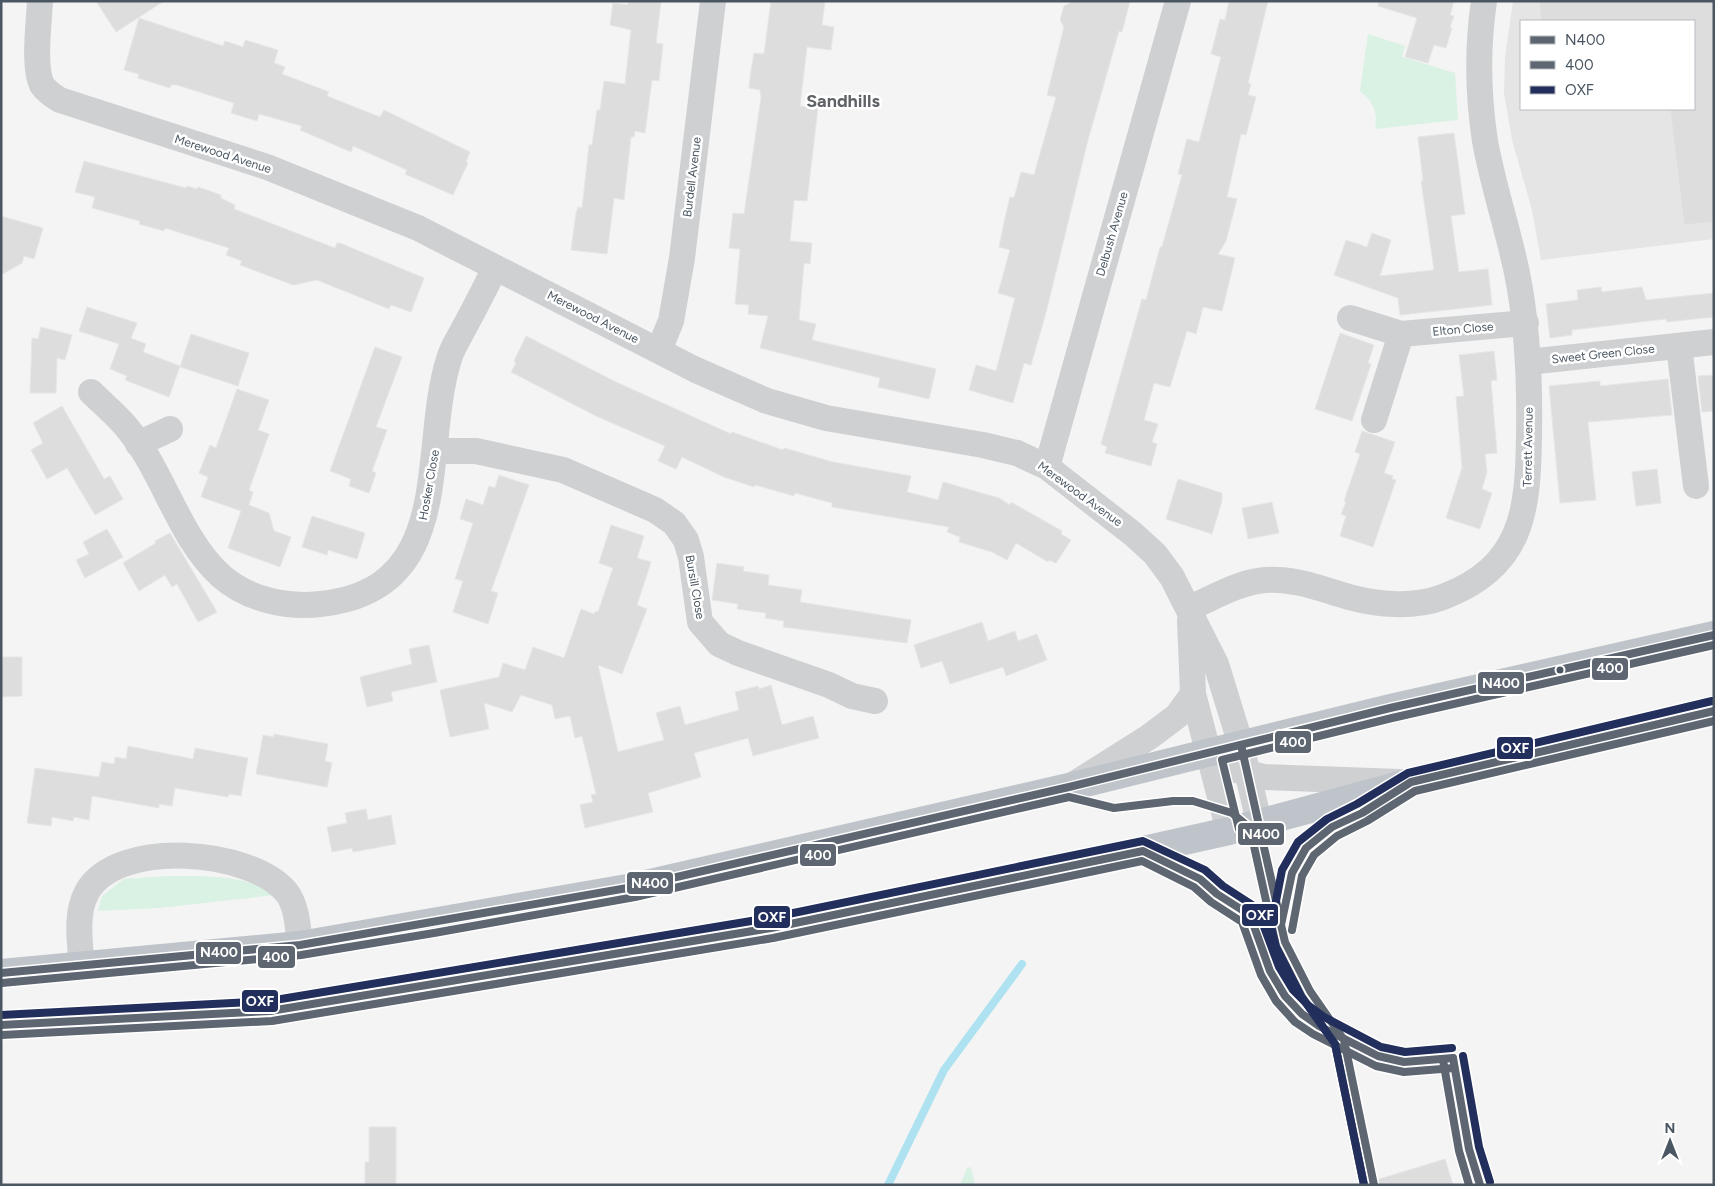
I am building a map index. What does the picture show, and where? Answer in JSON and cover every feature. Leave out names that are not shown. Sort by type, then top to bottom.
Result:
[{"type":"highway","points":[[1,973],[82,967],[300,945],[633,887],[1069,787],[1400,706],[1714,635]]},
{"type":"highway","points":[[1,1025],[270,1011],[771,928],[1010,880],[1229,831],[1411,782],[1714,711]]},
{"type":"street","name":"Merewood Avenue","points":[[40,1],[40,75],[46,91],[60,100],[267,167],[418,228],[740,391],[776,404],[826,418],[983,445],[1016,453],[1047,467],[1124,526],[1155,554],[1189,608],[1216,664],[1241,745],[1259,822]]},
{"type":"street","name":"Burdell Avenue","points":[[659,350],[671,321],[682,258],[713,1]]},
{"type":"street","name":"Delbush Avenue","points":[[1047,467],[1178,1]]},
{"type":"street","name":"Terrett Avenue","points":[[1189,608],[1247,584],[1264,580],[1303,583],[1376,603],[1424,602],[1441,598],[1462,589],[1479,578],[1495,565],[1516,534],[1524,515],[1529,476],[1526,323],[1518,275],[1500,210],[1482,121],[1479,70],[1484,1]]},
{"type":"street","name":"Hosker Close","points":[[91,392],[128,430],[194,541],[220,575],[233,586],[271,601],[301,605],[332,603],[352,597],[372,588],[399,566],[414,547],[422,525],[436,451],[444,382],[450,358],[495,268]]},
{"type":"street","name":"Elton Close","points":[[1350,318],[1401,334],[1526,323]]},
{"type":"street","points":[[1374,420],[1401,334]]},
{"type":"street","name":"Sweet Green Close","points":[[1528,362],[1714,342]]},
{"type":"street","points":[[1679,346],[1696,486]]},
{"type":"street","points":[[138,444],[170,429]]},
{"type":"street","name":"Bursill Close","points":[[436,451],[476,451],[563,470],[655,510],[674,523],[686,540],[691,557],[700,622],[719,644],[738,653],[830,685],[852,696],[876,701]]},
{"type":"street","name":"Merewood Avenue","points":[[1189,608],[1192,640],[1193,694],[1229,831]]},
{"type":"street","points":[[1069,787],[1149,737],[1177,716],[1193,694]]},
{"type":"street","points":[[1210,753],[1219,762],[1247,773],[1264,777],[1411,782]]},
{"type":"street","points":[[82,967],[80,910],[88,891],[100,875],[128,862],[147,858],[211,858],[229,861],[261,873],[288,894],[296,917],[300,945]]},
{"type":"shaded area","points":[[1513,1],[1714,1],[1714,239],[1541,260],[1532,210],[1512,140],[1504,93],[1505,57]]},
{"type":"green space","points":[[1368,34],[1405,46],[1402,57],[1455,73],[1458,120],[1375,129],[1376,117],[1374,107],[1360,91]]},
{"type":"green space","points":[[209,876],[238,880],[252,883],[275,895],[159,908],[98,911],[102,896],[124,879]]},
{"type":"green space","points":[[971,1167],[975,1185],[960,1185],[967,1168]]},
{"type":"building","points":[[96,1],[164,1],[116,32]]},
{"type":"building","points":[[628,1],[661,1],[656,43],[663,44],[659,81],[652,80],[645,133],[635,131],[634,137],[631,137],[624,200],[614,198],[607,254],[571,250],[576,213],[578,207],[582,208],[589,145],[592,145],[597,110],[600,110],[604,81],[625,84],[631,30],[610,25],[613,3],[628,5]]},
{"type":"building","points":[[771,1],[825,1],[822,25],[834,27],[831,50],[807,47],[800,106],[818,108],[807,201],[794,200],[790,241],[812,243],[810,264],[804,263],[799,320],[816,324],[812,340],[936,369],[929,399],[878,387],[880,378],[760,348],[768,316],[748,314],[749,305],[735,304],[740,249],[729,248],[733,213],[744,214],[761,98],[760,90],[749,88],[751,70],[754,53],[764,54]]},
{"type":"building","points":[[1074,1],[1130,1],[1122,32],[1119,31],[1088,140],[1047,309],[1031,365],[1024,363],[1013,403],[969,390],[976,365],[996,371],[1015,298],[998,293],[1010,250],[999,247],[1005,218],[1010,197],[1014,198],[1021,172],[1034,175],[1056,97],[1047,95],[1064,27],[1060,20],[1064,6]]},
{"type":"building","points":[[1229,1],[1268,1],[1248,83],[1251,84],[1248,95],[1256,97],[1246,135],[1241,134],[1227,197],[1237,199],[1226,241],[1218,254],[1235,258],[1222,311],[1203,307],[1196,334],[1187,331],[1170,387],[1154,383],[1144,420],[1158,424],[1152,442],[1157,444],[1151,466],[1105,453],[1107,447],[1101,444],[1142,299],[1146,300],[1160,247],[1162,247],[1182,175],[1178,174],[1187,139],[1199,142],[1221,57],[1211,54],[1220,19],[1225,20]]},
{"type":"building","points":[[1379,1],[1454,1],[1450,15],[1454,16],[1450,27],[1452,28],[1446,48],[1434,45],[1428,63],[1405,57],[1417,18],[1378,6]]},
{"type":"building","points":[[1539,1],[1714,1],[1714,222],[1684,225],[1670,110],[1695,110],[1695,20],[1541,20]]},
{"type":"building","points":[[139,18],[223,46],[225,41],[243,47],[245,40],[278,50],[274,63],[285,67],[282,74],[329,92],[327,96],[380,117],[384,110],[470,152],[466,162],[468,163],[453,195],[405,174],[407,170],[353,146],[351,152],[300,130],[302,126],[259,114],[257,121],[231,113],[234,103],[177,85],[171,85],[170,88],[138,78],[139,74],[124,70]]},
{"type":"building","points":[[1454,133],[1465,214],[1451,216],[1459,272],[1488,269],[1492,305],[1400,315],[1398,298],[1334,275],[1346,240],[1367,247],[1372,233],[1391,240],[1380,276],[1434,270],[1421,181],[1423,181],[1418,137]]},
{"type":"building","points":[[84,161],[186,188],[187,186],[197,189],[198,187],[221,195],[221,198],[235,205],[234,209],[335,248],[337,243],[340,243],[424,278],[411,312],[391,305],[389,309],[317,280],[293,285],[240,265],[242,261],[226,255],[229,248],[165,228],[164,231],[139,224],[140,221],[92,208],[95,197],[75,192]]},
{"type":"building","points":[[1,216],[43,228],[34,259],[24,256],[22,263],[1,275]]},
{"type":"building","points":[[1601,287],[1602,292],[1642,287],[1646,300],[1714,293],[1714,317],[1667,322],[1666,319],[1572,330],[1572,335],[1550,338],[1546,304],[1578,300],[1577,290]]},
{"type":"building","points":[[87,307],[137,323],[131,338],[146,344],[143,352],[180,366],[169,397],[125,380],[127,376],[110,369],[119,344],[79,331]]},
{"type":"building","points":[[41,327],[72,335],[65,360],[57,358],[56,393],[30,393],[32,338],[38,339]]},
{"type":"building","points":[[1340,333],[1374,345],[1368,363],[1371,364],[1352,421],[1315,409]]},
{"type":"building","points":[[191,334],[249,353],[238,386],[180,367]]},
{"type":"building","points":[[526,336],[616,382],[731,434],[732,432],[783,450],[784,448],[833,462],[911,476],[907,492],[938,500],[943,482],[999,498],[1010,505],[1011,502],[1062,531],[1061,534],[1071,540],[1056,563],[1049,560],[1048,562],[1016,543],[1007,560],[992,552],[959,542],[960,537],[947,532],[949,527],[832,507],[832,503],[795,493],[794,496],[755,485],[754,487],[724,477],[682,457],[676,469],[658,461],[665,446],[596,416],[511,372]]},
{"type":"building","points":[[375,347],[402,357],[376,427],[387,430],[372,471],[376,473],[369,493],[349,486],[351,479],[330,471]]},
{"type":"building","points":[[1494,351],[1497,380],[1491,381],[1497,453],[1485,454],[1487,472],[1482,489],[1492,493],[1480,529],[1446,518],[1462,468],[1456,397],[1464,396],[1459,355]]},
{"type":"building","points":[[1714,375],[1714,411],[1702,412],[1698,376]]},
{"type":"building","points":[[1668,379],[1672,415],[1588,422],[1596,500],[1560,503],[1549,386],[1600,381],[1600,386]]},
{"type":"building","points":[[237,389],[269,400],[258,430],[269,434],[249,490],[253,492],[249,505],[269,513],[274,531],[291,537],[280,567],[228,548],[241,511],[201,497],[208,477],[199,473],[210,445],[216,448]]},
{"type":"building","points":[[62,406],[104,479],[110,476],[123,499],[95,515],[67,468],[47,479],[31,450],[43,443],[33,423]]},
{"type":"building","points":[[1362,431],[1395,442],[1384,473],[1393,476],[1392,479],[1396,480],[1373,547],[1340,536],[1346,516],[1341,514],[1360,454],[1355,452]]},
{"type":"building","points":[[1657,469],[1661,503],[1636,506],[1632,472]]},
{"type":"building","points":[[499,475],[529,485],[491,591],[498,593],[488,624],[453,612],[463,581],[455,579],[473,523],[460,519],[466,499],[483,505],[489,486],[495,488]]},
{"type":"building","points":[[1178,479],[1222,493],[1222,501],[1212,534],[1166,519]]},
{"type":"building","points":[[1272,502],[1279,533],[1248,539],[1242,508]]},
{"type":"building","points":[[312,516],[365,533],[357,559],[328,550],[327,555],[302,547]]},
{"type":"building","points":[[611,525],[644,536],[637,558],[651,562],[637,605],[647,609],[622,674],[598,665],[618,752],[664,740],[656,713],[680,706],[685,725],[739,710],[735,692],[758,686],[759,689],[771,685],[782,725],[813,716],[819,738],[753,756],[748,738],[694,753],[701,777],[648,793],[653,812],[585,828],[580,805],[593,802],[591,795],[596,794],[582,736],[575,738],[570,716],[555,719],[552,705],[521,695],[512,712],[484,703],[489,729],[450,737],[440,690],[499,677],[503,663],[525,670],[533,647],[564,658],[581,609],[594,614],[596,611],[598,612],[613,568],[599,563]]},
{"type":"building","points":[[107,529],[123,557],[85,578],[76,560],[89,554],[83,542]]},
{"type":"building","points":[[170,533],[217,612],[198,622],[177,584],[172,587],[165,575],[139,591],[123,563]]},
{"type":"building","points":[[717,563],[744,567],[743,571],[769,575],[768,585],[802,590],[800,602],[911,620],[907,643],[783,627],[784,621],[765,618],[766,613],[737,609],[738,604],[712,600]]},
{"type":"building","points":[[982,622],[988,641],[1015,631],[1018,641],[1037,634],[1047,660],[1006,676],[1003,667],[950,684],[942,661],[921,668],[914,645]]},
{"type":"building","points":[[429,645],[437,682],[391,692],[393,701],[367,707],[360,677],[412,664],[409,649]]},
{"type":"building","points":[[1,657],[22,657],[22,696],[1,697]]},
{"type":"building","points":[[274,734],[328,744],[325,761],[332,763],[327,787],[256,774],[263,735],[274,737]]},
{"type":"building","points":[[128,746],[193,759],[195,748],[248,758],[241,796],[229,794],[228,797],[175,788],[172,806],[159,804],[159,808],[92,796],[89,820],[74,817],[73,821],[52,817],[51,826],[27,823],[35,768],[99,777],[102,762],[114,764],[115,757],[126,759]]},
{"type":"building","points":[[366,809],[368,820],[391,815],[396,844],[353,852],[352,848],[332,852],[327,827],[347,823],[345,813]]},
{"type":"building","points":[[369,1127],[396,1127],[396,1185],[365,1185],[365,1162],[369,1162]]},
{"type":"building","points":[[1445,1159],[1453,1185],[1377,1185],[1376,1180]]},
{"type":"waterway","points":[[888,1185],[944,1070],[1022,964]]},
{"type":"transit line","name":"N400","points":[[1,973],[300,945],[633,887],[1069,787],[1390,708],[1714,635]]},
{"type":"transit line","name":"400","points":[[1239,829],[1222,760],[1392,718],[1714,645]]},
{"type":"transit line","name":"OXF","points":[[1364,1185],[1335,1044],[1301,996],[1276,947],[1271,927],[1282,870],[1298,842],[1327,819],[1357,804],[1408,773],[1712,701]]},
{"type":"transit line","name":"N400","points":[[1374,1185],[1344,1040],[1310,991],[1285,942],[1281,925],[1292,873],[1306,848],[1332,827],[1362,813],[1411,782],[1714,711]]},
{"type":"transit line","name":"400","points":[[1292,930],[1302,876],[1314,855],[1337,836],[1367,821],[1415,791],[1714,721]]},
{"type":"transit line","name":"N400","points":[[1241,745],[1281,923]]},
{"type":"transit line","name":"400","points":[[2,983],[301,955],[434,933],[635,897],[1069,797],[1114,808],[1173,801],[1193,801],[1232,813],[1250,828],[1276,946],[1302,997],[1335,1044],[1364,1185]]},
{"type":"transit line","name":"OXF","points":[[1,1015],[269,1001],[769,918],[1143,841],[1205,870],[1223,886],[1257,908],[1279,967],[1293,990],[1309,1006],[1324,1017],[1381,1047],[1405,1052],[1452,1048]]},
{"type":"transit line","name":"N400","points":[[1,1025],[270,1011],[771,928],[1143,851],[1200,879],[1217,894],[1250,915],[1270,971],[1285,996],[1302,1014],[1319,1026],[1378,1056],[1404,1062],[1453,1058]]},
{"type":"transit line","name":"400","points":[[2,1035],[272,1021],[773,938],[1142,861],[1194,887],[1211,902],[1242,922],[1261,975],[1276,1001],[1295,1022],[1313,1034],[1376,1066],[1404,1072],[1454,1068]]},
{"type":"transit line","name":"OXF","points":[[1463,1056],[1479,1147],[1490,1182]]},
{"type":"transit line","name":"N400","points":[[1453,1058],[1469,1149],[1480,1185]]},
{"type":"transit line","name":"400","points":[[1443,1060],[1459,1151],[1469,1185]]},
{"type":"district","name":"Sandhills","points":[[843,101]]}]
